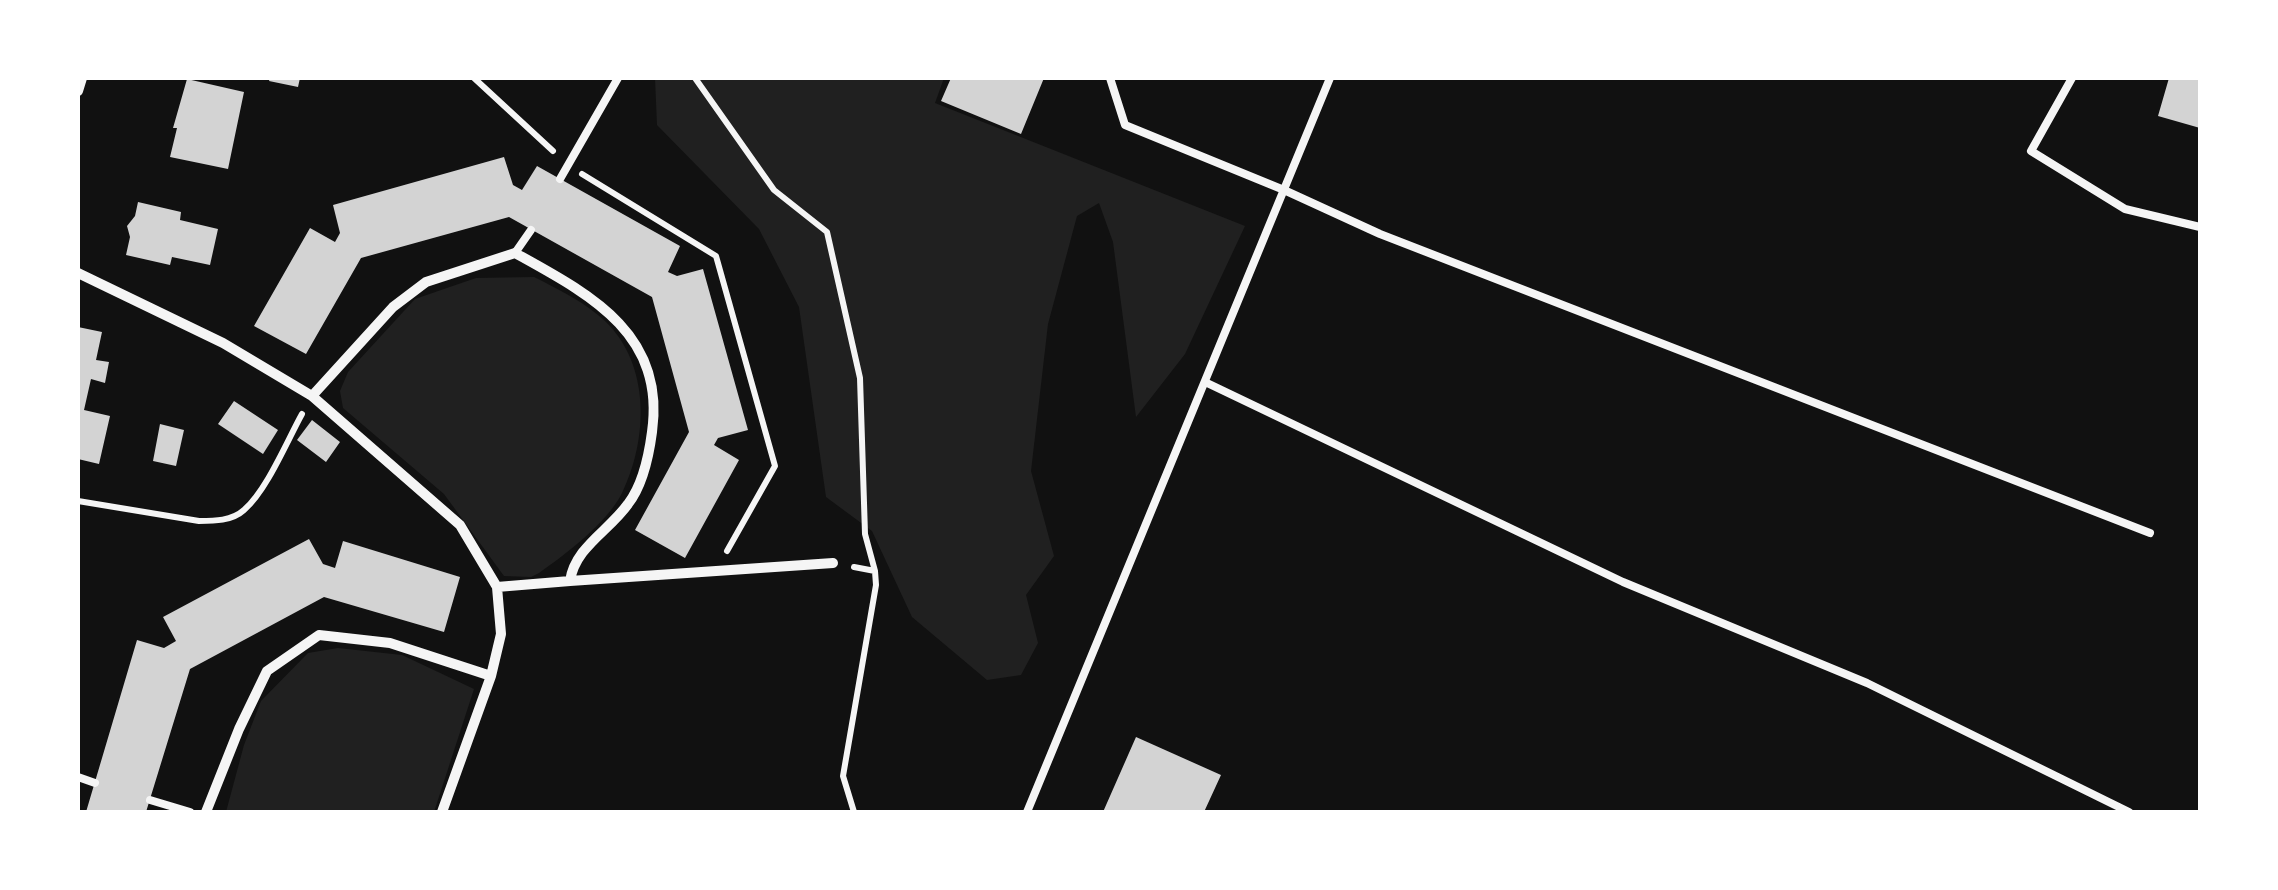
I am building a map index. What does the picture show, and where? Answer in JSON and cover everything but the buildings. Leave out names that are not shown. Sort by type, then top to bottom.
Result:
[{"type":"street","points":[[78,91],[82,78]]},
{"type":"street","points":[[312,396],[393,307],[426,282],[515,253],[574,285],[612,314],[636,340],[649,380],[654,418],[650,450],[632,500],[573,561],[570,581]]},
{"type":"street","points":[[78,273],[223,342],[312,396],[460,524],[498,587],[501,634],[491,676],[442,812]]},
{"type":"street","points":[[498,587],[833,563]]},
{"type":"street","points":[[206,812],[238,729],[267,672],[319,636],[390,642],[491,676]]},
{"type":"lane","points":[[560,179],[618,78]]},
{"type":"lane","points":[[1110,78],[1125,125],[1398,241],[2150,533]]},
{"type":"lane","points":[[1027,812],[1330,78]]},
{"type":"lane","points":[[2072,78],[2032,151],[2125,209],[2200,227]]},
{"type":"lane","points":[[515,253],[531,230]]},
{"type":"lane","points":[[1205,382],[1624,582],[1867,684],[2129,812]]},
{"type":"lane","points":[[78,778],[95,782]]},
{"type":"lane","points":[[150,800],[190,812]]},
{"type":"path","points":[[474,78],[569,166],[716,256],[775,466],[717,569]]},
{"type":"path","points":[[695,78],[774,190],[827,232],[860,378],[864,534],[876,585],[843,776],[854,812]]},
{"type":"path","points":[[78,501],[199,521],[230,518],[244,511],[261,487],[312,396]]},
{"type":"path","points":[[833,563],[875,571]]},
{"type":"shaded area","points":[[655,78],[944,78],[935,103],[1245,226],[1185,354],[1136,417],[1113,242],[1099,203],[1077,216],[1048,324],[1031,471],[1054,556],[1026,595],[1038,643],[1021,675],[987,680],[912,617],[872,531],[826,497],[799,307],[759,229],[657,125]]},
{"type":"shaded area","points":[[534,277],[589,308],[620,339],[637,381],[640,427],[631,472],[622,493],[596,526],[539,573],[531,577],[504,576],[444,494],[343,408],[340,391],[348,372],[415,299],[476,278]]},
{"type":"shaded area","points":[[338,648],[402,655],[474,689],[434,812],[226,812],[261,701],[308,653]]}]
